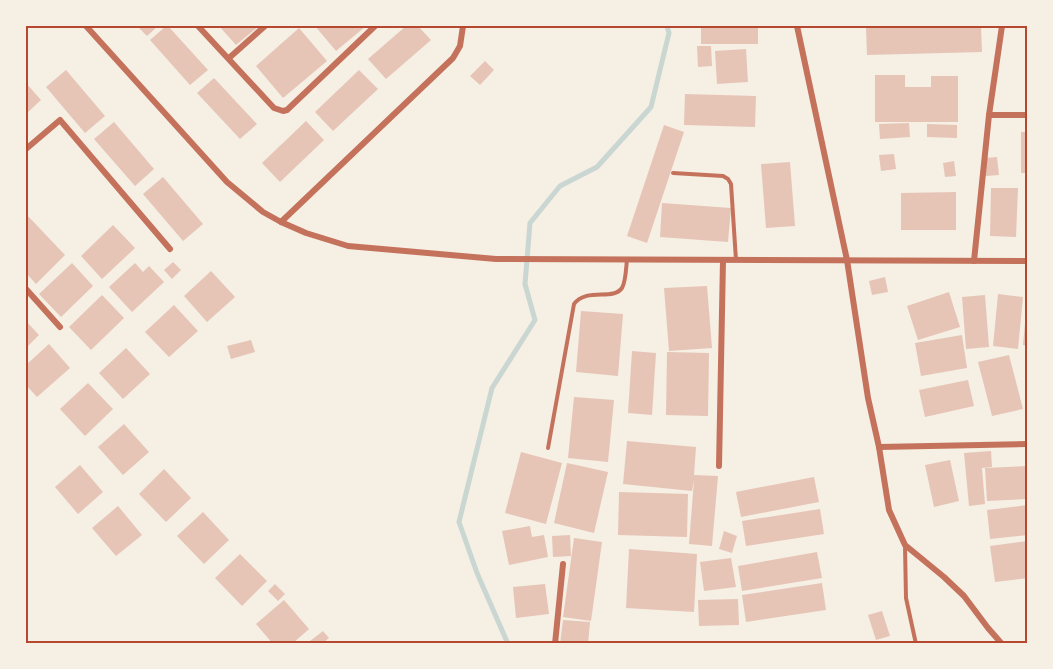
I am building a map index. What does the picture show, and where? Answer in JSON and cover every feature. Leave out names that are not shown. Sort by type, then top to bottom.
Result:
[{"type":"street","points":[[86,26],[227,182],[255,206],[281,222],[306,233],[348,246],[496,259],[1028,261]]},
{"type":"street","points":[[198,26],[274,108],[284,111],[375,26]]},
{"type":"street","points":[[229,58],[265,26]]},
{"type":"street","points":[[281,222],[453,57],[460,46],[463,26]]},
{"type":"street","points":[[797,26],[847,260],[868,398],[889,510],[906,545],[964,596],[1002,644]]},
{"type":"street","points":[[974,261],[989,115],[1002,26]]},
{"type":"street","points":[[989,115],[1028,115]]},
{"type":"street","points":[[26,149],[60,120],[170,249]]},
{"type":"street","points":[[719,466],[723,260]]},
{"type":"street","points":[[26,289],[60,327]]},
{"type":"street","points":[[879,447],[1028,444]]},
{"type":"street","points":[[555,644],[563,564]]},
{"type":"lane","points":[[674,173],[723,176],[728,179],[731,184],[736,260]]},
{"type":"lane","points":[[548,448],[574,304],[588,294],[619,291],[623,286],[627,259]]},
{"type":"lane","points":[[906,545],[906,598],[916,644]]},
{"type":"building","points":[[137,26],[158,26],[147,36]]},
{"type":"building","points":[[166,26],[208,70],[190,85],[150,40]]},
{"type":"building","points":[[219,26],[259,26],[236,45]]},
{"type":"building","points":[[315,26],[366,26],[336,51]]},
{"type":"building","points":[[406,26],[418,26],[431,40],[386,79],[368,59]]},
{"type":"building","points":[[701,26],[758,26],[758,44],[701,44]]},
{"type":"building","points":[[981,26],[982,52],[867,55],[866,27]]},
{"type":"building","points":[[299,28],[327,61],[283,98],[256,66]]},
{"type":"building","points":[[697,46],[711,46],[712,66],[698,67]]},
{"type":"building","points":[[746,49],[748,82],[717,84],[715,51]]},
{"type":"building","points":[[485,61],[494,70],[480,85],[470,76]]},
{"type":"building","points":[[66,70],[105,116],[85,133],[46,87]]},
{"type":"building","points":[[359,70],[378,89],[333,131],[315,112]]},
{"type":"building","points":[[875,75],[905,75],[905,87],[931,87],[931,76],[958,76],[958,122],[875,122]]},
{"type":"building","points":[[214,78],[257,124],[240,139],[197,93]]},
{"type":"building","points":[[26,83],[41,100],[26,114]]},
{"type":"building","points":[[685,94],[756,96],[755,127],[684,125]]},
{"type":"building","points":[[306,121],[324,140],[280,182],[262,163]]},
{"type":"building","points":[[114,122],[154,169],[135,186],[94,139]]},
{"type":"building","points":[[909,123],[910,137],[880,139],[879,124]]},
{"type":"building","points":[[927,124],[957,125],[957,138],[927,137]]},
{"type":"building","points":[[664,125],[684,132],[647,243],[627,236]]},
{"type":"building","points":[[1021,132],[1028,132],[1028,173],[1021,173]]},
{"type":"building","points":[[894,154],[896,169],[881,171],[879,155]]},
{"type":"building","points":[[997,157],[999,175],[986,176],[985,158]]},
{"type":"building","points":[[954,161],[956,176],[945,177],[943,163]]},
{"type":"building","points":[[790,162],[795,226],[766,228],[761,164]]},
{"type":"building","points":[[163,177],[203,224],[183,241],[143,194]]},
{"type":"building","points":[[991,188],[1018,188],[1016,237],[990,236]]},
{"type":"building","points":[[956,192],[956,230],[901,230],[901,193]]},
{"type":"building","points":[[662,203],[731,208],[728,242],[660,237]]},
{"type":"building","points":[[26,214],[65,255],[36,284],[26,273]]},
{"type":"building","points":[[113,225],[135,248],[102,279],[81,256]]},
{"type":"building","points":[[173,262],[181,270],[172,279],[164,270]]},
{"type":"building","points":[[72,263],[93,286],[61,317],[39,294]]},
{"type":"building","points":[[135,263],[143,272],[149,266],[164,282],[132,312],[109,287]]},
{"type":"building","points":[[211,271],[235,297],[207,322],[184,296]]},
{"type":"building","points":[[885,277],[888,292],[872,295],[869,281]]},
{"type":"building","points":[[707,286],[712,348],[669,351],[664,288]]},
{"type":"building","points":[[949,292],[960,327],[918,340],[907,306]]},
{"type":"building","points":[[998,294],[1023,297],[1018,349],[993,346]]},
{"type":"building","points":[[102,295],[124,318],[91,350],[69,327]]},
{"type":"building","points":[[985,295],[989,347],[966,349],[962,297]]},
{"type":"building","points":[[174,305],[198,331],[169,357],[145,332]]},
{"type":"building","points":[[581,311],[623,314],[618,376],[576,372]]},
{"type":"building","points":[[1026,312],[1028,312],[1028,346],[1023,345]]},
{"type":"building","points":[[26,321],[39,335],[26,348]]},
{"type":"building","points":[[962,335],[967,368],[921,376],[915,343]]},
{"type":"building","points":[[251,340],[255,352],[231,359],[227,346]]},
{"type":"building","points":[[49,344],[70,368],[37,397],[26,385],[26,365]]},
{"type":"building","points":[[126,348],[150,374],[123,399],[99,373]]},
{"type":"building","points":[[632,351],[656,353],[652,415],[628,413]]},
{"type":"building","points":[[667,352],[709,353],[708,416],[666,415]]},
{"type":"building","points":[[1009,355],[1023,409],[992,416],[978,362]]},
{"type":"building","points":[[968,380],[974,406],[925,417],[919,390]]},
{"type":"building","points":[[88,383],[113,409],[85,436],[60,409]]},
{"type":"building","points":[[574,397],[614,400],[608,462],[568,458]]},
{"type":"building","points":[[124,424],[149,452],[123,475],[98,447]]},
{"type":"building","points":[[627,441],[696,447],[694,475],[718,476],[712,546],[689,544],[694,480],[692,491],[623,484]]},
{"type":"building","points":[[991,451],[992,467],[982,468],[985,504],[969,506],[964,453]]},
{"type":"building","points":[[521,452],[562,463],[546,524],[505,513]]},
{"type":"building","points":[[950,460],[959,501],[934,507],[925,465]]},
{"type":"building","points":[[567,463],[608,472],[594,533],[554,523]]},
{"type":"building","points":[[80,465],[103,492],[78,514],[55,487]]},
{"type":"building","points":[[1028,466],[1028,499],[987,501],[985,468]]},
{"type":"building","points":[[164,469],[191,498],[166,522],[139,494]]},
{"type":"building","points":[[814,477],[819,502],[741,517],[736,492]]},
{"type":"building","points":[[619,492],[688,494],[687,537],[618,535]]},
{"type":"building","points":[[1027,505],[1028,535],[990,539],[987,510]]},
{"type":"building","points":[[118,506],[142,535],[116,556],[92,528]]},
{"type":"building","points":[[820,509],[824,534],[746,546],[742,521]]},
{"type":"building","points":[[203,512],[229,540],[204,564],[177,536]]},
{"type":"building","points":[[530,526],[532,537],[544,535],[548,557],[509,565],[502,531]]},
{"type":"building","points":[[724,531],[737,536],[732,553],[719,549]]},
{"type":"building","points":[[570,535],[571,556],[553,557],[552,536]]},
{"type":"building","points":[[574,538],[602,542],[591,621],[563,617]]},
{"type":"building","points":[[1028,541],[1028,578],[995,582],[990,546]]},
{"type":"building","points":[[629,549],[697,554],[694,612],[626,608]]},
{"type":"building","points":[[817,552],[822,578],[742,591],[738,566]]},
{"type":"building","points":[[240,554],[267,581],[242,606],[215,578]]},
{"type":"building","points":[[731,558],[736,587],[704,591],[700,562]]},
{"type":"building","points":[[822,583],[826,610],[746,622],[742,595]]},
{"type":"building","points":[[275,584],[285,594],[278,601],[268,591]]},
{"type":"building","points":[[545,584],[549,614],[516,618],[513,587]]},
{"type":"building","points":[[738,599],[739,625],[699,626],[698,600]]},
{"type":"building","points":[[284,600],[309,629],[292,644],[273,644],[256,624]]},
{"type":"building","points":[[882,611],[890,636],[876,640],[868,615]]},
{"type":"building","points":[[563,620],[590,622],[588,644],[560,644]]},
{"type":"building","points":[[323,631],[329,638],[322,644],[312,644],[310,641]]},
{"type":"waterway","points":[[508,644],[477,573],[459,522],[492,388],[535,320],[525,284],[530,223],[560,186],[597,167],[651,107],[669,33],[667,26]]}]
